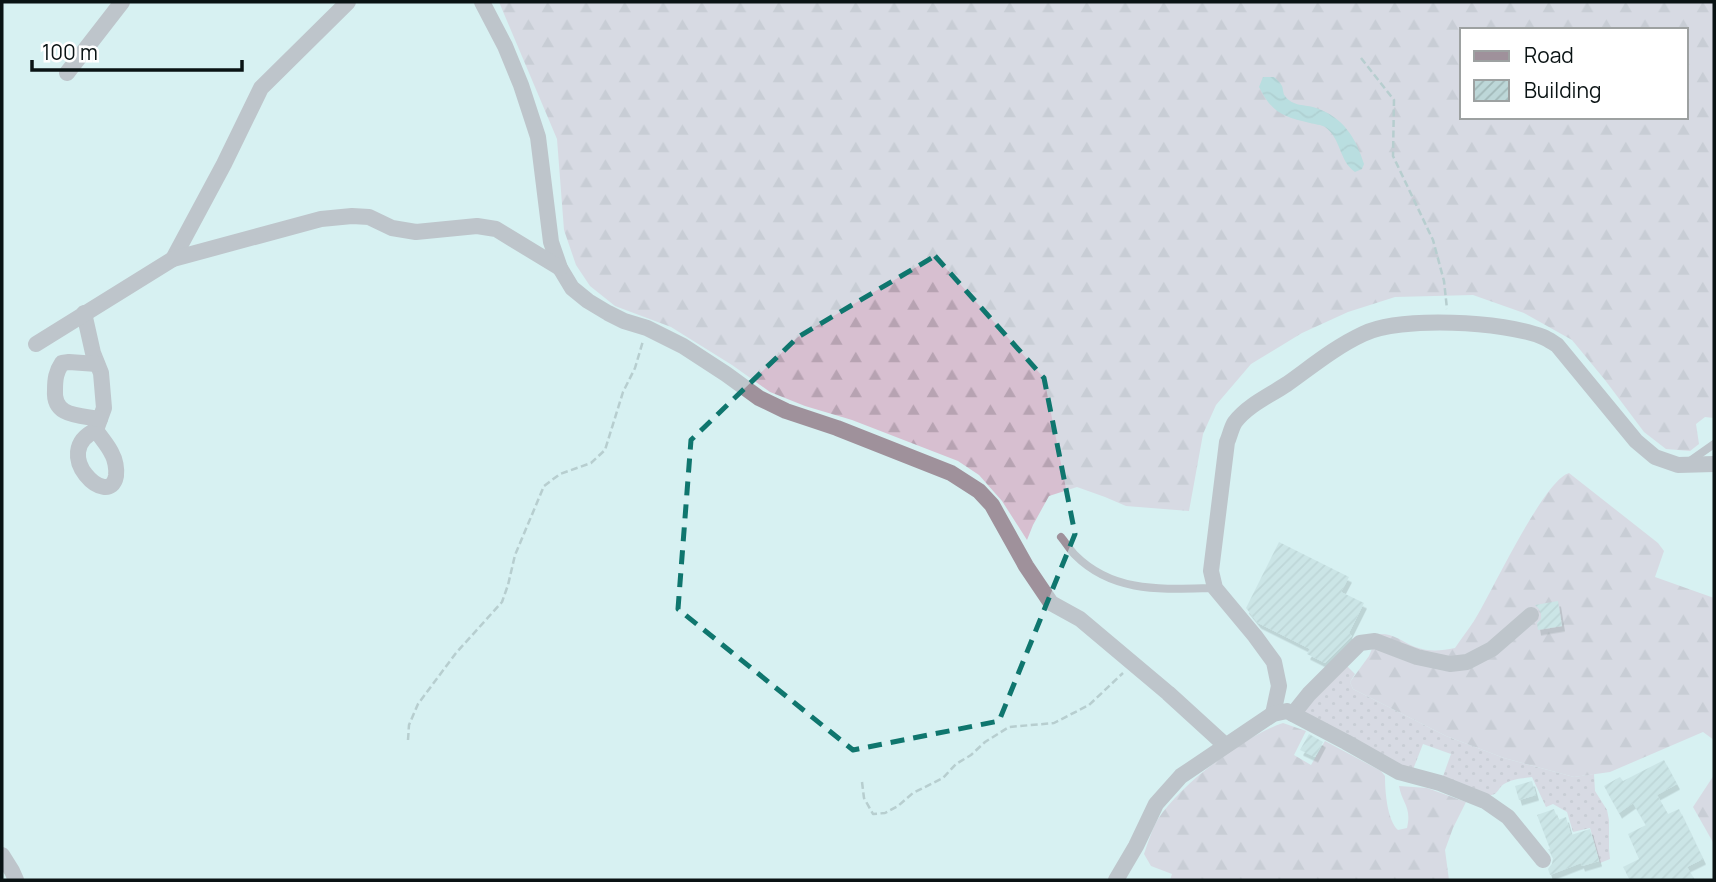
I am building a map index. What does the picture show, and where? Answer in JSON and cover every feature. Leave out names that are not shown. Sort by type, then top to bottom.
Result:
[{"type":"street","points":[[67,73],[122,2]]},
{"type":"street","points":[[173,259],[261,88],[348,2]]},
{"type":"street","points":[[482,2],[505,46],[538,137],[551,242],[560,268],[572,288],[616,317],[648,328],[683,346],[759,398],[786,411],[951,473],[979,491],[992,505],[1026,566],[1051,603],[1080,619],[1225,745]]},
{"type":"street","points":[[36,344],[173,259],[321,219],[369,217],[392,228],[416,232],[477,226],[496,229],[560,268]]},
{"type":"street","points":[[84,313],[101,373],[104,408],[98,425],[60,410],[54,393],[57,372],[62,363],[97,364]]},
{"type":"street","points":[[1273,714],[1279,686],[1274,662],[1215,588],[1211,570],[1227,442],[1234,424],[1248,409],[1365,333],[1390,326],[1429,321],[1492,326],[1542,337],[1557,345],[1636,441],[1655,457],[1678,465],[1714,464]]},
{"type":"street","points":[[1293,714],[1360,643],[1375,641],[1417,657],[1450,664],[1467,662],[1492,649],[1531,615]]},
{"type":"street","points":[[1116,880],[1156,804],[1181,776],[1273,714],[1287,711],[1399,772],[1440,783],[1485,801],[1508,817],[1543,860]]},
{"type":"street","points":[[2,855],[16,880]]},
{"type":"lane","points":[[1685,464],[1714,444]]},
{"type":"lane","points":[[1061,537],[1075,555],[1102,575],[1137,587],[1215,588]]},
{"type":"path","points":[[1361,58],[1394,100],[1393,156],[1433,240],[1444,281],[1448,323]]},
{"type":"path","points":[[408,740],[410,724],[418,704],[456,653],[502,602],[515,555],[544,486],[560,474],[591,463],[606,450],[623,393],[635,368],[648,328]]},
{"type":"path","points":[[862,782],[864,798],[873,814],[885,813],[913,793],[943,778],[956,764],[1009,727],[1054,723],[1089,705],[1134,664]]},
{"type":"highlighted area","points":[[935,256],[1044,378],[1075,534],[999,721],[853,750],[678,609],[691,440],[798,337]]},
{"type":"green space","points":[[499,2],[1714,2],[1714,418],[1705,417],[1696,424],[1699,444],[1690,451],[1666,449],[1644,432],[1572,340],[1524,313],[1473,295],[1395,297],[1348,312],[1302,333],[1251,364],[1216,405],[1203,434],[1189,511],[1126,506],[1077,487],[1049,496],[1027,540],[1002,501],[979,475],[958,461],[770,392],[671,327],[615,306],[590,286],[576,265],[564,230],[557,139]]},
{"type":"green space","points":[[1569,473],[1658,543],[1664,551],[1655,577],[1714,598],[1714,740],[1703,732],[1610,772],[1574,777],[1504,758],[1446,736],[1353,689],[1350,682],[1369,656],[1378,634],[1393,636],[1425,650],[1455,648],[1474,621],[1532,516],[1558,481]]},
{"type":"green space","points":[[1344,663],[1355,674],[1350,682],[1353,689],[1446,736],[1504,758],[1574,777],[1594,774],[1595,791],[1607,810],[1609,820],[1610,859],[1600,863],[1590,828],[1573,832],[1567,812],[1553,804],[1546,807],[1532,777],[1507,782],[1497,792],[1488,795],[1442,779],[1451,754],[1423,744],[1412,772],[1301,711]]},
{"type":"green space","points":[[1283,723],[1306,731],[1294,755],[1311,765],[1325,741],[1381,771],[1385,776],[1389,812],[1398,830],[1407,828],[1408,821],[1399,786],[1427,788],[1466,802],[1445,850],[1449,880],[1170,880],[1172,874],[1151,866],[1144,854],[1156,823],[1168,805],[1197,777],[1232,750],[1267,729]]},
{"type":"green space","points":[[1714,775],[1714,844],[1693,807]]},
{"type":"water","points":[[1263,77],[1274,77],[1288,100],[1316,108],[1341,123],[1357,146],[1364,164],[1362,169],[1355,172],[1350,167],[1334,137],[1325,127],[1279,113],[1259,87]]},
{"type":"building","points":[[1279,542],[1349,577],[1341,592],[1364,603],[1349,633],[1352,636],[1325,663],[1307,654],[1310,649],[1258,623],[1246,608]]},
{"type":"building","points":[[1558,601],[1562,626],[1538,630],[1537,623],[1541,614],[1535,605]]},
{"type":"building","points":[[1309,734],[1323,742],[1315,757],[1300,750]]},
{"type":"building","points":[[1664,760],[1677,784],[1657,795],[1668,814],[1679,809],[1703,859],[1687,867],[1695,880],[1630,880],[1623,867],[1639,859],[1628,834],[1646,825],[1633,803],[1619,813],[1604,786],[1620,777],[1623,781]]},
{"type":"building","points":[[1532,781],[1536,795],[1519,800],[1515,786]]},
{"type":"building","points":[[1554,809],[1558,820],[1566,817],[1571,835],[1590,829],[1599,861],[1582,866],[1581,863],[1550,875],[1548,869],[1553,858],[1537,815]]}]
